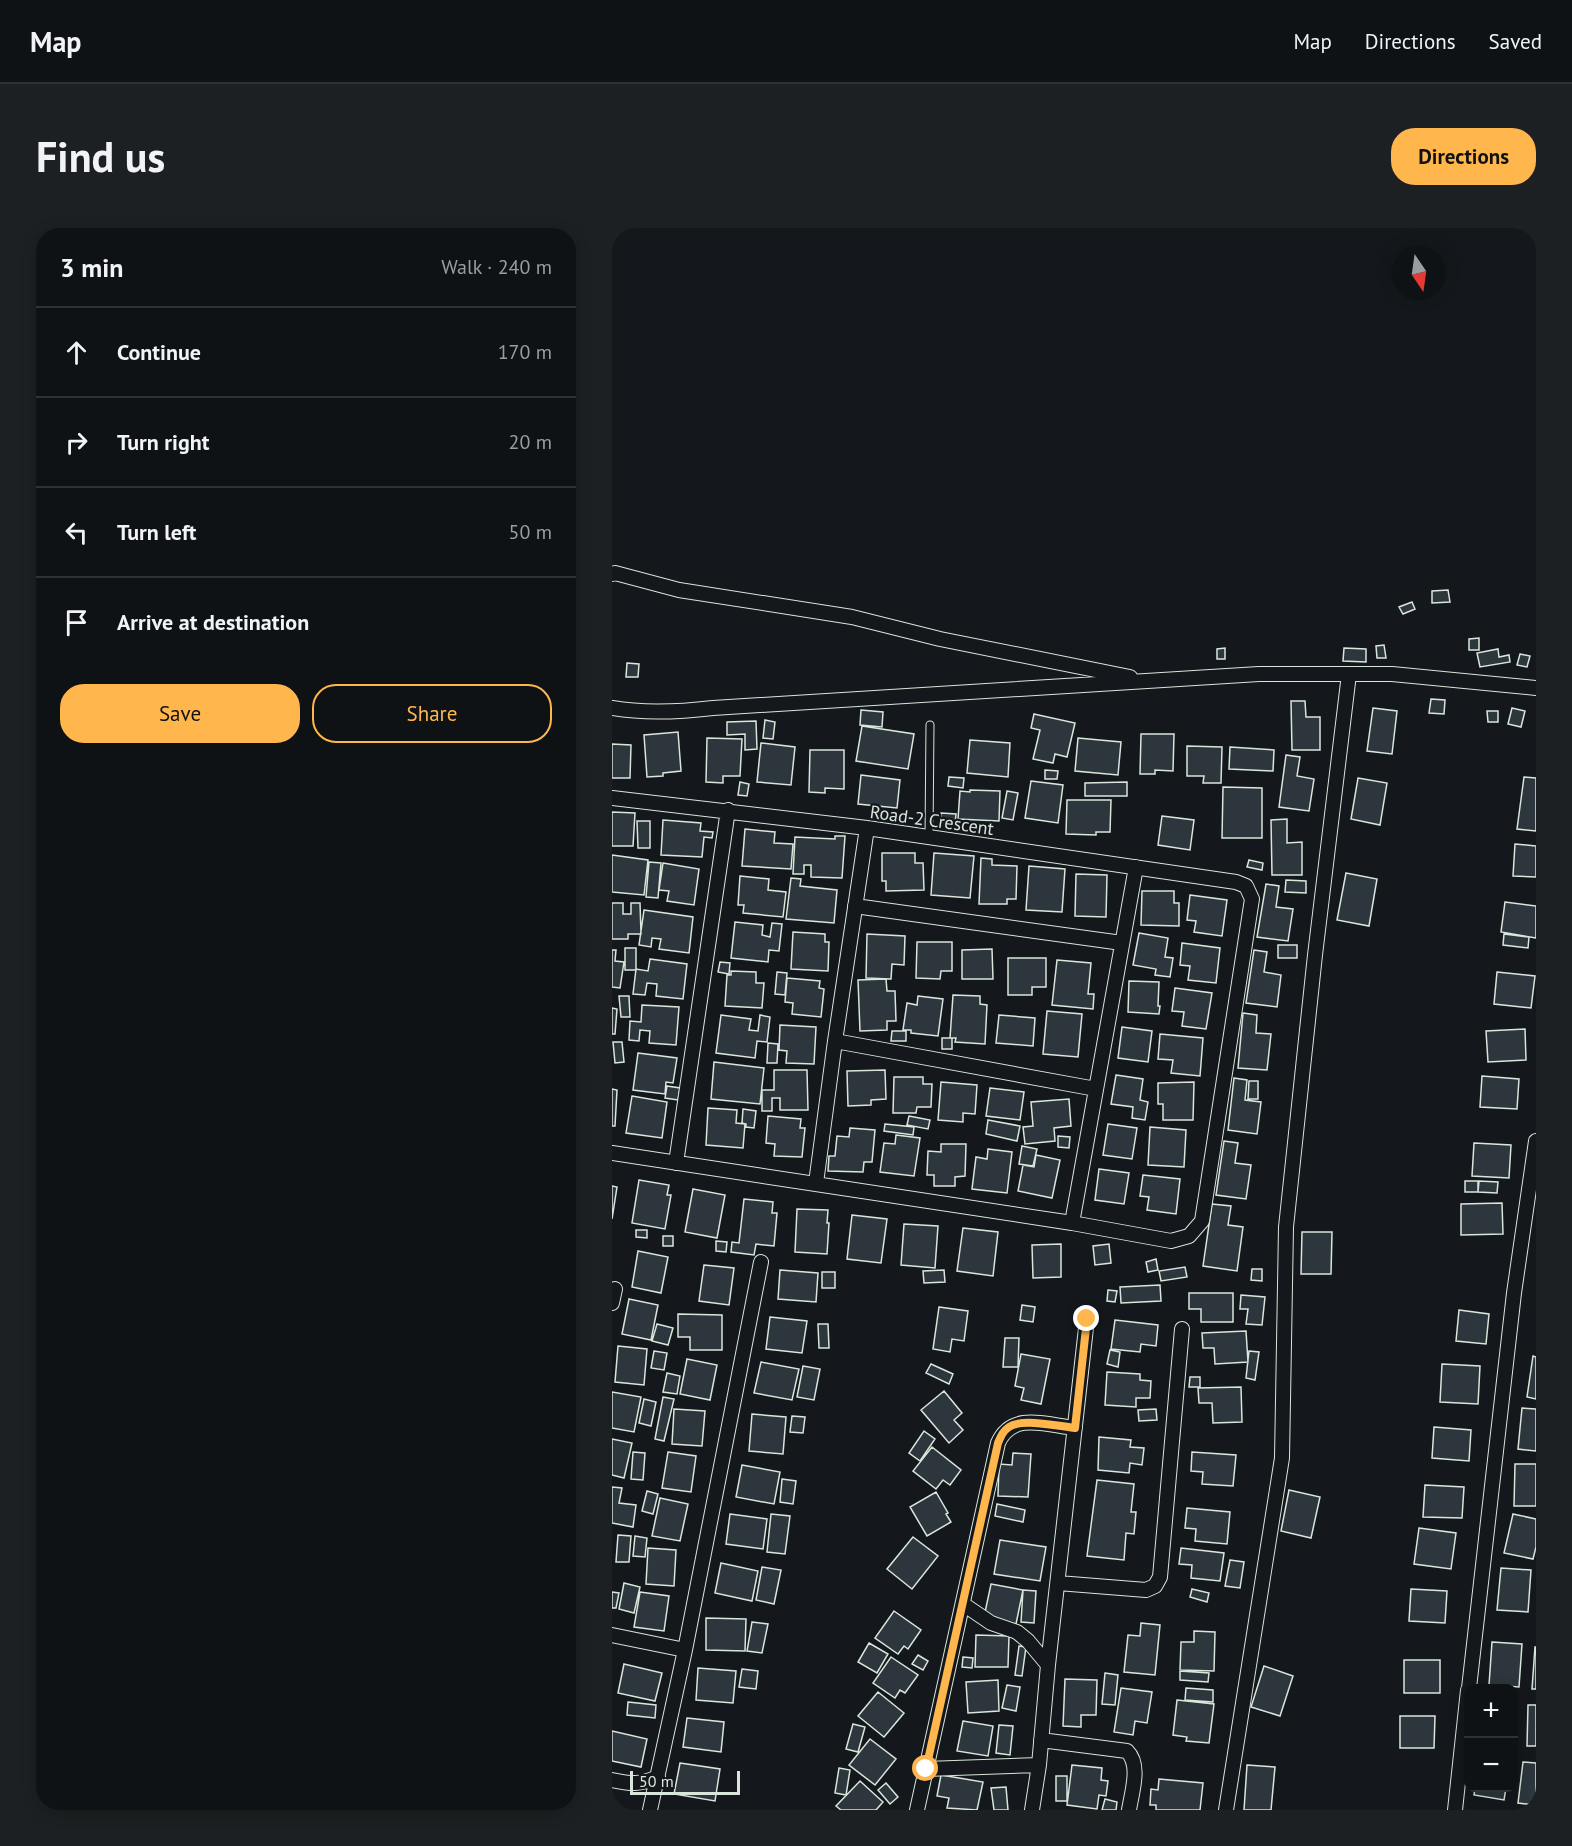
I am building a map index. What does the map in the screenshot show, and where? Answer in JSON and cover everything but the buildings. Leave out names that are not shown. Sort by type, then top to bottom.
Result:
[{"type":"street","points":[[613,573],[679,590],[852,617],[998,651],[1153,681]]},
{"type":"street","points":[[612,708],[634,712],[675,713],[713,708],[1259,674],[1392,675],[1536,688]]},
{"type":"street","points":[[1226,1810],[1282,1458],[1286,1227],[1315,955],[1349,674]]},
{"type":"street","name":"Road-2 Crescent","points":[[612,798],[867,828],[1236,882],[1246,886],[1252,899],[1202,1221],[1188,1236],[1171,1241],[1071,1223]]},
{"type":"street","points":[[676,1163],[728,810]]},
{"type":"street","points":[[816,1183],[867,828]]},
{"type":"street","points":[[612,1153],[1071,1223],[1136,867]]},
{"type":"street","points":[[855,906],[1122,943]]},
{"type":"street","points":[[835,1041],[1096,1089]]},
{"type":"street","points":[[1470,1684],[1514,1293],[1536,1141]]},
{"type":"street","points":[[650,1810],[685,1650],[762,1262]]},
{"type":"street","points":[[1032,1810],[1039,1765],[1087,1319]]},
{"type":"street","points":[[1058,1583],[1146,1590],[1155,1586],[1160,1577],[1182,1329]]},
{"type":"street","points":[[917,1810],[998,1443],[1003,1433],[1011,1425],[1023,1422],[1075,1428]]},
{"type":"street","points":[[963,1604],[991,1623],[1017,1632],[1028,1641],[1048,1665]]},
{"type":"street","points":[[612,1635],[685,1650]]},
{"type":"street","points":[[1455,1810],[1464,1732]]},
{"type":"street","points":[[1041,1740],[1126,1751],[1133,1757],[1135,1772],[1129,1810]]},
{"type":"street","points":[[926,1769],[1039,1765]]},
{"type":"street","points":[[612,1780],[633,1784],[658,1777]]},
{"type":"lane","points":[[929,837],[930,725]]},
{"type":"route","points":[[926,1769],[998,1443],[1003,1433],[1011,1425],[1023,1422],[1075,1428],[1087,1319]]}]
